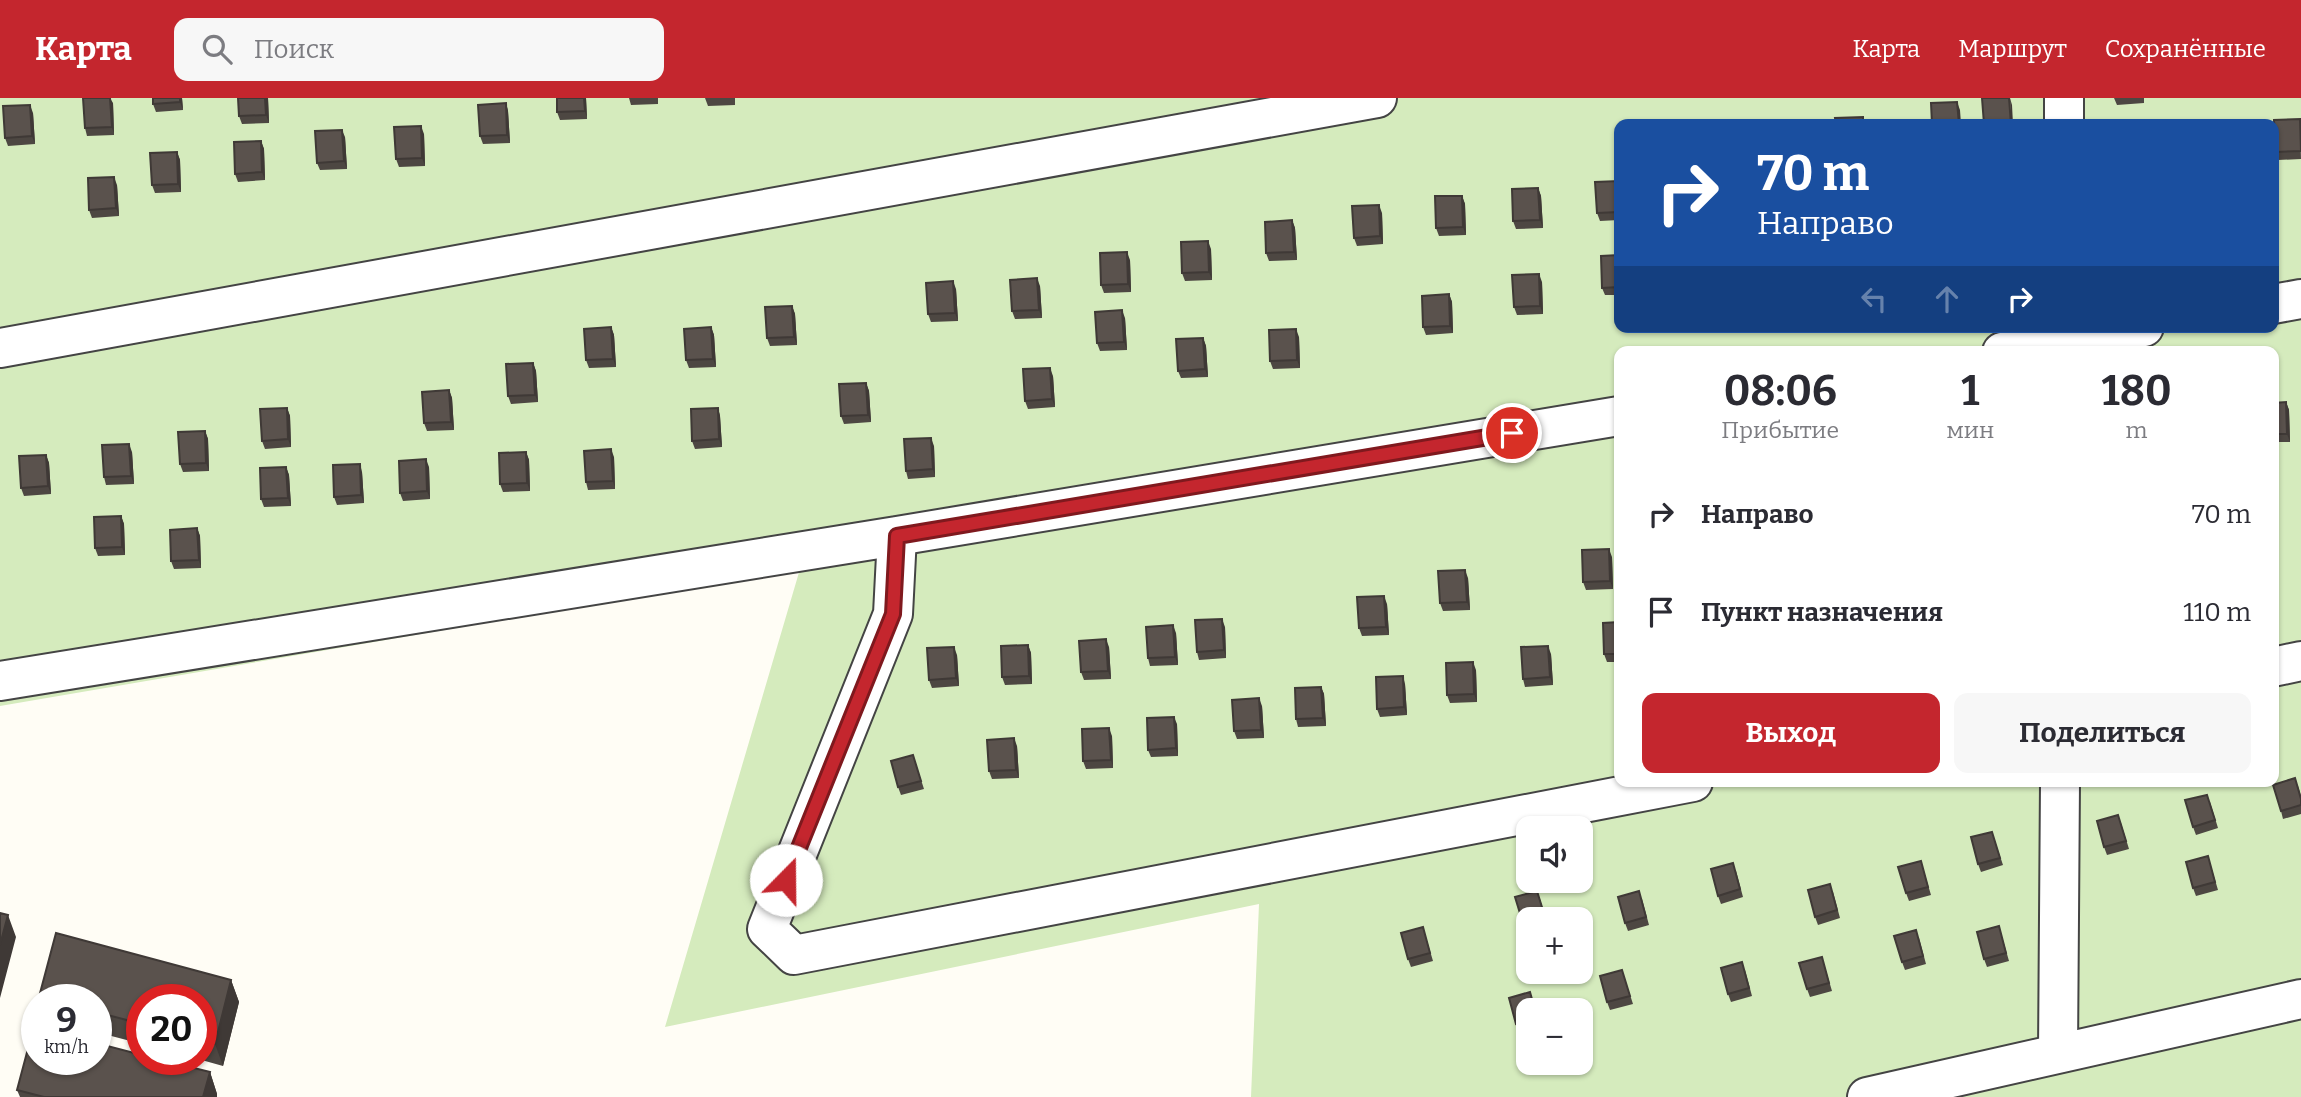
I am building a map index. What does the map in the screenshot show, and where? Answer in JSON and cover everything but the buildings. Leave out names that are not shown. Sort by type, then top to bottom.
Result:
[{"type":"street","points":[[0,348],[1377,98]]},
{"type":"street","points":[[2064,98],[2064,119]]},
{"type":"street","points":[[2279,303],[2301,299]]},
{"type":"street","points":[[2032,346],[2107,333]]},
{"type":"street","points":[[0,681],[1614,417]]},
{"type":"street","points":[[897,536],[893,614],[767,929],[794,955],[1667,787]]},
{"type":"street","points":[[2279,666],[2301,661]]},
{"type":"street","points":[[2058,1053],[2060,787]]},
{"type":"street","points":[[1867,1097],[2301,999]]},
{"type":"green space","points":[[0,98],[2301,98],[2301,1097],[1251,1097],[1259,904],[665,1027],[800,569],[0,706]]},
{"type":"route","points":[[786,880],[893,614],[897,536],[1512,433]]}]
